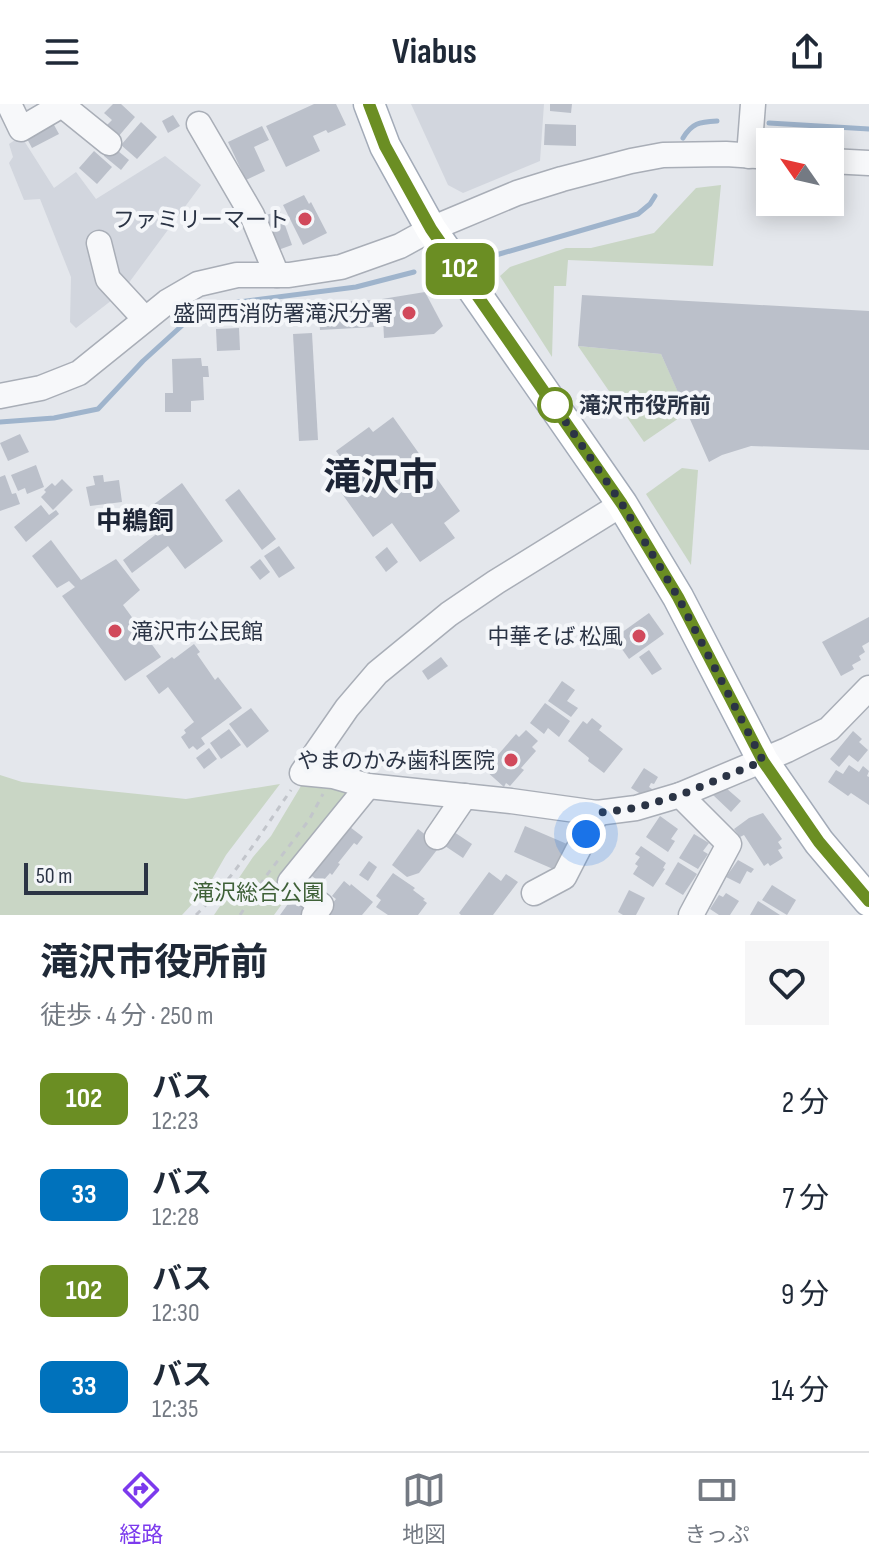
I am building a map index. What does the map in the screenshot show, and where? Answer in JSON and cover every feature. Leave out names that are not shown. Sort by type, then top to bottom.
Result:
[{"type":"main road","points":[[369,104],[385,146],[431,229],[622,504],[682,605],[763,761],[864,905]]},
{"type":"street","points":[[9,104],[21,129],[62,105],[109,143]]},
{"type":"street","points":[[753,104],[756,130]]},
{"type":"street","points":[[199,124],[252,215],[277,275]]},
{"type":"street","points":[[0,396],[41,388],[79,373],[167,302],[198,284],[237,275],[289,275],[341,267],[400,246],[431,229],[517,193],[631,161],[663,155],[756,156]]},
{"type":"street","points":[[844,162],[869,163]]},
{"type":"street","points":[[99,243],[108,279],[145,319]]},
{"type":"street","points":[[622,504],[461,606],[377,673],[347,708],[302,773],[333,776],[368,786],[597,813],[636,808],[680,795],[763,761],[829,729],[869,688]]},
{"type":"street","points":[[314,915],[321,905],[290,882],[368,786]]},
{"type":"street","points":[[680,795],[729,844],[691,915]]},
{"type":"street","points":[[437,837],[465,796]]},
{"type":"street","points":[[534,893],[564,877],[597,813]]},
{"type":"path","points":[[196,915],[239,866],[302,773]]},
{"type":"path","points":[[240,915],[309,820],[333,776]]},
{"type":"shaded area","points":[[411,104],[544,104],[540,161],[463,193],[448,185]]},
{"type":"shaded area","points":[[21,136],[54,188],[76,172],[96,199],[165,156],[201,185],[125,288],[76,328],[70,322],[71,277],[40,199],[24,200],[9,163],[13,157],[9,144]]},
{"type":"green space","points":[[721,185],[713,266],[568,260],[566,286],[554,286],[552,357],[500,276],[510,267],[566,248],[591,248],[654,233],[696,188]]},
{"type":"green space","points":[[578,346],[661,354],[689,416],[682,416],[644,442]]},
{"type":"green space","points":[[682,468],[698,470],[691,565],[646,494]]},
{"type":"green space","points":[[0,775],[22,782],[186,799],[280,784],[226,855],[207,888],[182,915],[0,915]]},
{"type":"green space","name":"滝沢総合公園","points":[[304,781],[357,785],[274,915],[214,915],[271,836]]},
{"type":"building","points":[[113,104],[121,104],[135,117],[118,137],[106,126],[112,120],[104,113]]},
{"type":"building","points":[[314,104],[336,104],[346,125],[313,136],[320,151],[286,167],[266,126]]},
{"type":"building","points":[[550,104],[572,104],[571,113],[550,111]]},
{"type":"building","points":[[173,115],[180,126],[168,133],[162,121]]},
{"type":"building","points":[[48,122],[59,134],[32,148],[25,135]]},
{"type":"building","points":[[141,122],[157,137],[137,159],[121,145]]},
{"type":"building","points":[[545,124],[576,125],[576,146],[544,145]]},
{"type":"building","points":[[262,126],[269,140],[254,147],[265,171],[246,180],[228,142]]},
{"type":"building","points":[[112,146],[129,160],[121,170],[104,156]]},
{"type":"building","points":[[94,151],[112,167],[97,184],[79,168]]},
{"type":"building","name":"ファミリーマート","points":[[304,195],[327,233],[303,245],[283,205]]},
{"type":"building","points":[[280,211],[292,245],[278,250],[266,215]]},
{"type":"building","name":"盛岡西消防署滝沢分署","points":[[425,292],[443,326],[434,334],[384,338],[382,299]]},
{"type":"building","points":[[582,295],[869,311],[869,450],[751,446],[709,462],[661,354],[578,346]]},
{"type":"building","points":[[372,300],[374,327],[320,330],[318,303]]},
{"type":"building","points":[[239,328],[240,350],[217,351],[216,329]]},
{"type":"building","points":[[312,333],[318,440],[299,441],[293,334]]},
{"type":"building","points":[[201,358],[202,366],[208,366],[209,377],[203,377],[204,400],[191,401],[191,412],[165,412],[165,393],[173,393],[172,359]]},
{"type":"building","points":[[393,417],[460,511],[444,523],[455,538],[420,562],[392,523],[373,537],[330,477],[346,465],[336,451],[369,427],[373,432]]},
{"type":"building","points":[[20,434],[29,452],[8,461],[0,443]]},
{"type":"building","points":[[36,465],[44,487],[27,494],[25,488],[18,491],[11,475]]},
{"type":"building","points":[[5,475],[12,494],[16,493],[20,504],[0,511],[0,477]]},
{"type":"building","points":[[103,475],[104,482],[119,480],[122,502],[90,506],[86,487],[95,485],[93,476]]},
{"type":"building","points":[[62,479],[73,490],[53,510],[41,497],[52,483],[55,486]]},
{"type":"building","points":[[182,483],[223,541],[185,569],[168,546],[132,573],[123,560],[159,532],[145,511]]},
{"type":"building","points":[[239,489],[276,539],[262,550],[225,500]]},
{"type":"building","points":[[41,505],[49,515],[56,510],[59,514],[26,542],[14,527]]},
{"type":"building","name":"滝沢市公民館","points":[[51,540],[81,580],[116,559],[140,590],[123,605],[161,657],[125,681],[62,596],[75,587],[69,581],[57,588],[32,556]]},
{"type":"building","points":[[279,546],[295,568],[279,578],[264,556]]},
{"type":"building","points":[[387,547],[398,562],[386,572],[375,557]]},
{"type":"building","points":[[260,559],[270,572],[260,580],[250,567]]},
{"type":"building","name":"中華そば 松風","points":[[649,613],[664,634],[629,659],[614,638]]},
{"type":"building","points":[[869,617],[869,642],[862,646],[865,652],[859,656],[861,660],[852,665],[854,669],[841,676],[822,642]]},
{"type":"building","points":[[194,644],[200,652],[197,654],[215,680],[218,677],[242,708],[201,738],[205,744],[197,750],[193,746],[189,749],[181,737],[194,722],[168,687],[159,694],[146,676]]},
{"type":"building","points":[[649,650],[662,669],[652,675],[639,657]]},
{"type":"building","points":[[441,657],[448,666],[428,680],[422,671]]},
{"type":"building","points":[[562,681],[575,690],[567,701],[578,708],[571,717],[548,701]]},
{"type":"building","points":[[545,703],[570,721],[559,737],[548,728],[544,734],[530,723]]},
{"type":"building","points":[[251,708],[269,731],[247,748],[229,724]]},
{"type":"building","points":[[592,718],[602,726],[599,730],[623,749],[604,773],[568,741],[583,721],[587,724]]},
{"type":"building","points":[[229,729],[241,745],[221,759],[210,743]]},
{"type":"building","name":"やまのかみ歯科医院","points":[[526,730],[538,741],[532,747],[536,751],[510,786],[506,783],[504,787],[485,770],[516,734],[519,737]]},
{"type":"building","points":[[853,731],[868,750],[858,762],[849,755],[839,767],[830,759]]},
{"type":"building","points":[[209,748],[217,759],[204,769],[196,758]]},
{"type":"building","points":[[849,765],[859,772],[863,766],[869,771],[869,805],[851,793],[848,796],[828,782],[836,770],[843,774]]},
{"type":"building","points":[[644,768],[658,777],[649,787],[652,789],[649,795],[644,796],[631,788]]},
{"type":"building","points":[[720,788],[726,788],[741,801],[731,812],[713,795]]},
{"type":"building","points":[[763,813],[782,839],[778,842],[782,848],[778,850],[783,858],[770,866],[768,863],[764,866],[744,835],[740,837],[734,829]]},
{"type":"building","points":[[660,816],[678,829],[671,839],[675,841],[668,852],[646,837]]},
{"type":"building","points":[[346,824],[363,837],[357,845],[354,843],[332,875],[330,873],[321,883],[308,873]]},
{"type":"building","points":[[525,826],[567,844],[553,869],[514,852]]},
{"type":"building","points":[[418,829],[440,846],[419,873],[407,877],[392,865]]},
{"type":"building","points":[[451,830],[472,844],[463,858],[442,844]]},
{"type":"building","points":[[694,834],[709,843],[703,851],[708,854],[698,869],[679,858]]},
{"type":"building","points":[[641,846],[666,863],[653,887],[633,874],[640,857],[635,854]]},
{"type":"building","points":[[738,860],[754,869],[751,873],[747,871],[740,884],[726,877]]},
{"type":"building","points":[[369,861],[377,867],[368,881],[359,875]]},
{"type":"building","points":[[678,862],[697,874],[683,895],[665,884]]},
{"type":"building","points":[[489,872],[501,881],[506,874],[518,882],[493,915],[461,915],[459,913]]},
{"type":"building","points":[[393,873],[425,899],[427,903],[418,915],[388,915],[376,907],[381,900],[376,896]]},
{"type":"building","points":[[344,881],[373,902],[362,915],[330,915],[326,911],[336,899],[332,896]]},
{"type":"building","points":[[772,885],[796,900],[787,915],[762,900]]},
{"type":"building","points":[[629,890],[645,898],[636,915],[618,912]]},
{"type":"building","points":[[726,893],[739,901],[730,915],[719,915],[710,909],[719,895],[723,897]]},
{"type":"building","points":[[296,900],[307,908],[302,915],[280,915],[290,901],[293,904]]},
{"type":"building","points":[[758,901],[780,915],[750,915]]},
{"type":"waterway","points":[[683,138],[697,124],[717,121]]},
{"type":"waterway","points":[[769,123],[869,129]]},
{"type":"waterway","points":[[496,255],[638,214],[655,196]]},
{"type":"waterway","points":[[0,422],[54,418],[98,409],[143,361],[198,311],[239,302],[356,287],[414,272]]},
{"type":"bus line","name":"102","points":[[369,104],[385,146],[431,229],[622,504],[678,597],[763,761],[819,842],[869,901]]},
{"type":"place","name":"ファミリーマート","points":[[305,219]]},
{"type":"place","name":"盛岡西消防署滝沢分署","points":[[409,313]]},
{"type":"place","name":"滝沢市役所前","points":[[555,405]]},
{"type":"place","name":"滝沢市公民館","points":[[115,631]]},
{"type":"place","name":"中華そば 松風","points":[[639,636]]},
{"type":"place","name":"やまのかみ歯科医院","points":[[511,760]]},
{"type":"district","name":"滝沢市","points":[[380,477]]},
{"type":"district","name":"中鵜飼","points":[[135,521]]},
{"type":"route","points":[[555,405],[552,402],[622,504],[678,597],[763,761],[680,795],[636,808],[597,813],[586,834]]}]
